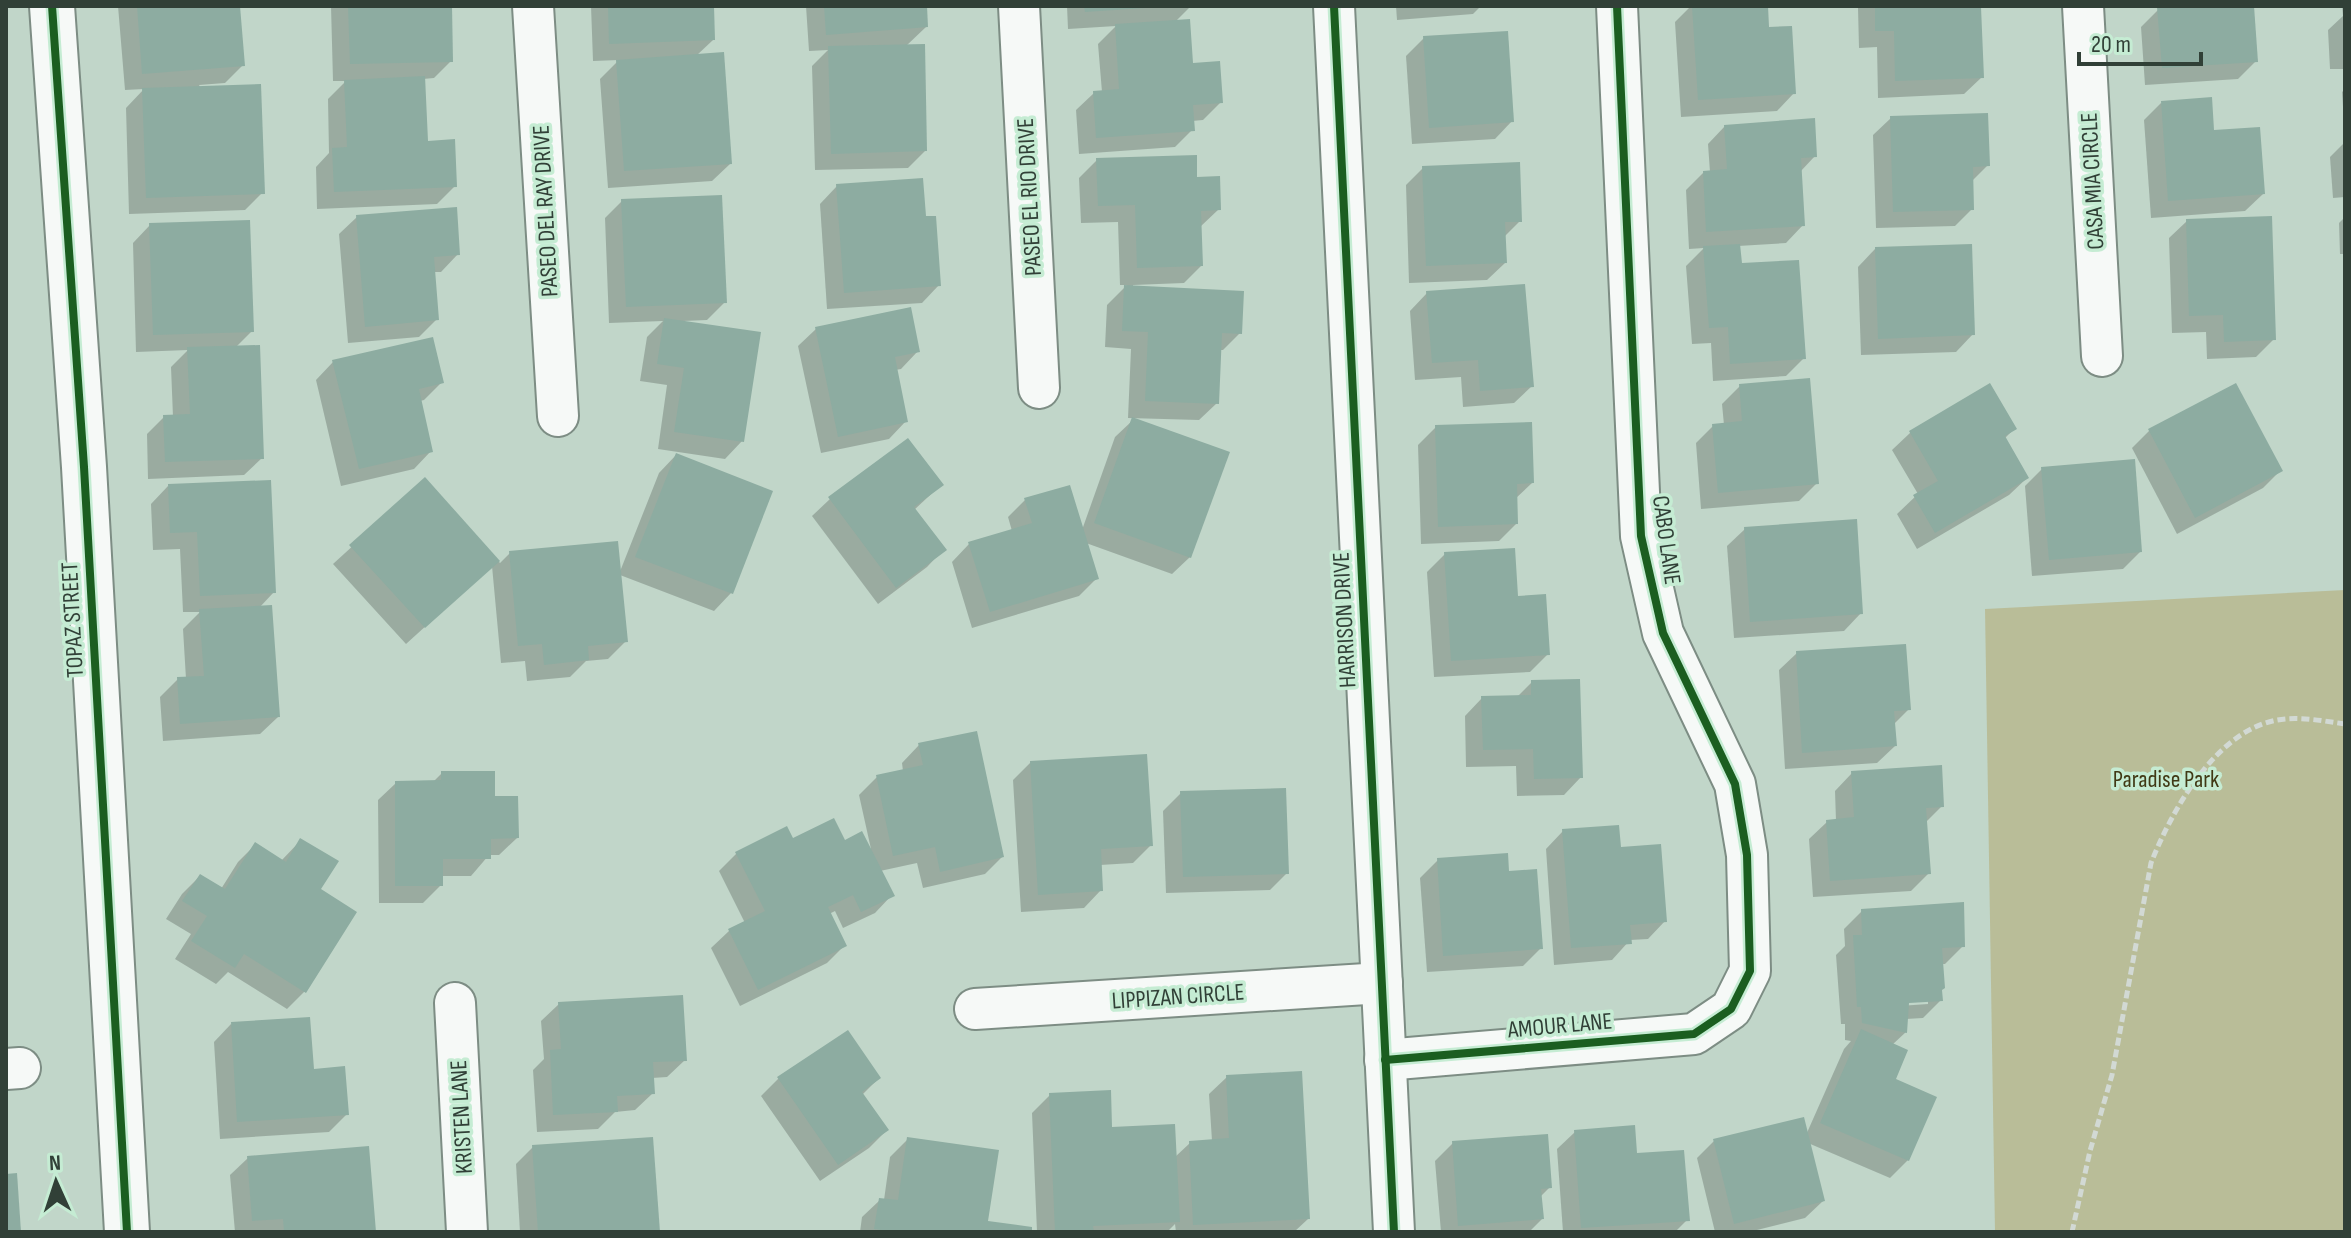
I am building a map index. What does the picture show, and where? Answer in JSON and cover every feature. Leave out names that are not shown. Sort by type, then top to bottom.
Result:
[{"type":"street","name":"TOPAZ STREET","points":[[52,6],[85,482],[127,1232]]},
{"type":"street","name":"PASEO DEL RAY DRIVE","points":[[533,6],[558,416]]},
{"type":"street","name":"PASEO EL RIO DRIVE","points":[[1019,6],[1039,388]]},
{"type":"street","name":"HARRISON DRIVE","points":[[1334,6],[1394,1232]]},
{"type":"street","name":"CABO LANE","points":[[1617,6],[1641,536],[1663,633],[1735,784],[1747,855],[1750,971],[1731,1009]]},
{"type":"street","name":"CASA MIA CIRCLE","points":[[2083,6],[2102,356]]},
{"type":"street","name":"LIPPIZAN CIRCLE","points":[[975,1009],[1382,983]]},
{"type":"street","name":"KRISTEN LANE","points":[[455,1003],[467,1232]]},
{"type":"street","name":"AMOUR LANE","points":[[1385,1060],[1694,1034],[1731,1009]]},
{"type":"path","points":[[2072,1232],[2090,1151],[2112,1075],[2151,863],[2163,833],[2198,777],[2249,729],[2278,720],[2305,719],[2345,724]]},
{"type":"green space","name":"Paradise Park","points":[[2345,590],[2345,1232],[1995,1232],[1985,609]]},
{"type":"building","points":[[137,6],[240,6],[245,66],[142,74]]},
{"type":"building","points":[[348,6],[452,6],[453,62],[350,64]]},
{"type":"building","points":[[608,6],[714,6],[715,40],[609,44]]},
{"type":"building","points":[[824,6],[927,6],[928,27],[826,35]]},
{"type":"building","points":[[1084,6],[1145,6],[1145,8],[1085,12]]},
{"type":"building","points":[[1692,6],[1768,6],[1769,27],[1792,26],[1796,94],[1698,100]]},
{"type":"building","points":[[1875,6],[1981,7],[1984,78],[1895,81],[1894,31],[1875,31]]},
{"type":"building","points":[[2254,6],[2258,62],[2162,68],[2157,7]]},
{"type":"building","points":[[1190,19],[1193,63],[1220,61],[1223,103],[1193,105],[1195,131],[1096,138],[1093,91],[1119,89],[1115,24]]},
{"type":"building","points":[[1508,31],[1514,122],[1429,128],[1423,36]]},
{"type":"building","points":[[925,44],[927,151],[831,154],[828,46]]},
{"type":"building","points":[[724,52],[732,164],[624,171],[616,60]]},
{"type":"building","points":[[425,76],[428,141],[455,139],[457,187],[334,192],[332,148],[347,147],[344,80]]},
{"type":"building","points":[[261,84],[265,194],[146,198],[142,88]]},
{"type":"building","points":[[2212,97],[2214,130],[2260,127],[2265,194],[2168,201],[2161,101]]},
{"type":"building","points":[[1988,113],[1990,166],[1973,167],[1974,210],[1893,212],[1890,116]]},
{"type":"building","points":[[1815,118],[1817,157],[1801,158],[1805,226],[1706,232],[1703,171],[1727,169],[1724,125]]},
{"type":"building","points":[[1197,155],[1197,177],[1220,176],[1221,210],[1201,211],[1203,266],[1137,268],[1135,205],[1098,206],[1096,158]]},
{"type":"building","points":[[1520,162],[1522,222],[1505,222],[1507,263],[1426,266],[1422,166]]},
{"type":"building","points":[[923,178],[926,216],[936,216],[941,286],[844,293],[836,184]]},
{"type":"building","points":[[722,195],[727,303],[626,307],[621,199]]},
{"type":"building","points":[[457,207],[460,255],[434,257],[439,320],[365,327],[356,215]]},
{"type":"building","points":[[2272,216],[2276,340],[2224,342],[2223,315],[2189,316],[2186,219]]},
{"type":"building","points":[[250,220],[254,332],[153,335],[149,223]]},
{"type":"building","points":[[1740,244],[1742,263],[1799,260],[1806,359],[1730,364],[1728,327],[1709,328],[1703,246]]},
{"type":"building","points":[[1972,244],[1975,335],[1878,339],[1875,247]]},
{"type":"building","points":[[1525,284],[1534,387],[1480,391],[1478,360],[1432,363],[1426,291]]},
{"type":"building","points":[[1124,285],[1244,291],[1242,334],[1222,333],[1219,404],[1145,401],[1148,332],[1122,331]]},
{"type":"building","points":[[911,307],[920,352],[895,357],[908,422],[838,437],[815,327]]},
{"type":"building","points":[[664,318],[761,332],[744,442],[674,432],[684,368],[657,364]]},
{"type":"building","points":[[433,337],[444,383],[419,389],[433,452],[359,469],[332,360]]},
{"type":"building","points":[[260,345],[264,459],[165,462],[163,415],[190,414],[187,347]]},
{"type":"building","points":[[1810,378],[1819,484],[1718,493],[1712,424],[1742,421],[1739,384]]},
{"type":"building","points":[[1990,383],[2017,429],[2005,436],[2029,478],[1935,533],[1913,495],[1938,481],[1909,431]]},
{"type":"building","points":[[2236,383],[2283,471],[2195,518],[2148,429]]},
{"type":"building","points":[[1132,417],[1230,452],[1191,558],[1094,523]]},
{"type":"building","points":[[1532,422],[1534,483],[1517,484],[1518,524],[1438,527],[1435,425]]},
{"type":"building","points":[[908,438],[944,485],[914,507],[947,550],[896,588],[828,497]]},
{"type":"building","points":[[676,453],[773,491],[733,594],[635,557]]},
{"type":"building","points":[[2135,459],[2142,552],[2049,560],[2041,467]]},
{"type":"building","points":[[425,477],[500,561],[425,628],[349,545]]},
{"type":"building","points":[[271,480],[276,593],[200,596],[197,532],[170,533],[168,484]]},
{"type":"building","points":[[1070,485],[1099,579],[990,612],[968,542],[1032,523],[1024,498]]},
{"type":"building","points":[[1857,519],[1863,614],[1750,622],[1744,527]]},
{"type":"building","points":[[618,541],[628,642],[588,646],[589,660],[544,665],[542,644],[518,646],[509,551]]},
{"type":"building","points":[[1515,548],[1518,596],[1546,594],[1550,655],[1451,661],[1444,552]]},
{"type":"building","points":[[272,605],[280,717],[180,724],[177,677],[204,676],[199,609]]},
{"type":"building","points":[[1906,644],[1911,710],[1894,711],[1897,746],[1802,753],[1796,651]]},
{"type":"building","points":[[1580,679],[1583,778],[1534,779],[1533,749],[1483,750],[1481,696],[1531,695],[1531,680]]},
{"type":"building","points":[[977,731],[1004,857],[940,872],[935,847],[893,856],[876,775],[923,765],[918,743]]},
{"type":"building","points":[[1147,754],[1153,846],[1101,849],[1103,891],[1038,895],[1030,761]]},
{"type":"building","points":[[1942,765],[1944,807],[1926,808],[1931,874],[1830,881],[1826,820],[1854,817],[1851,771]]},
{"type":"building","points":[[441,771],[495,771],[495,796],[518,796],[519,838],[491,839],[491,859],[443,859],[443,886],[395,886],[395,781],[441,780]]},
{"type":"building","points":[[1286,788],[1289,874],[1183,877],[1180,791]]},
{"type":"building","points":[[834,818],[845,840],[862,831],[895,896],[861,912],[853,895],[828,907],[847,946],[758,990],[728,929],[765,911],[735,852],[787,826],[793,838]]},
{"type":"building","points":[[1619,825],[1621,847],[1661,844],[1667,922],[1630,925],[1632,944],[1571,948],[1562,829]]},
{"type":"building","points":[[300,838],[339,861],[321,889],[357,912],[306,993],[244,954],[235,968],[191,941],[207,916],[182,901],[200,874],[225,889],[255,842],[286,862]]},
{"type":"building","points":[[1508,853],[1509,871],[1537,869],[1543,949],[1443,956],[1437,858]]},
{"type":"building","points":[[1964,902],[1965,947],[1942,948],[1943,1001],[1909,1003],[1907,1033],[1862,1023],[1861,1007],[1857,1007],[1853,935],[1862,935],[1861,909]]},
{"type":"building","points":[[683,995],[687,1061],[653,1062],[655,1094],[617,1096],[618,1112],[553,1115],[550,1050],[561,1049],[558,1002]]},
{"type":"building","points":[[310,1017],[314,1069],[345,1066],[349,1115],[237,1122],[231,1022]]},
{"type":"building","points":[[1861,1029],[1908,1050],[1896,1079],[1937,1097],[1909,1161],[1820,1123]]},
{"type":"building","points":[[848,1030],[881,1078],[862,1092],[889,1130],[838,1165],[777,1077]]},
{"type":"building","points":[[1302,1071],[1310,1219],[1193,1225],[1189,1141],[1229,1138],[1226,1075]]},
{"type":"building","points":[[1111,1090],[1112,1127],[1175,1124],[1180,1222],[1093,1226],[1094,1232],[1055,1232],[1049,1093]]},
{"type":"building","points":[[1804,1117],[1825,1201],[1734,1224],[1713,1139]]},
{"type":"building","points":[[1635,1125],[1637,1153],[1684,1150],[1690,1221],[1581,1228],[1574,1130]]},
{"type":"building","points":[[1548,1134],[1552,1188],[1541,1189],[1544,1219],[1458,1226],[1452,1141]]},
{"type":"building","points":[[653,1137],[660,1232],[538,1232],[532,1145]]},
{"type":"building","points":[[907,1137],[999,1150],[988,1221],[1032,1227],[1032,1232],[894,1232],[874,1229],[879,1198],[898,1200]]},
{"type":"building","points":[[369,1146],[376,1232],[284,1232],[283,1219],[252,1221],[247,1156]]},
{"type":"building","points":[[17,1173],[21,1232],[6,1232],[6,1174]]},
{"type":"cycle path","points":[[52,6],[84,467],[127,1232]]},
{"type":"cycle path","points":[[1334,6],[1394,1232]]},
{"type":"cycle path","points":[[1385,1060],[1694,1034],[1731,1009],[1750,971],[1747,855],[1735,784],[1663,633],[1641,536],[1617,6]]}]
